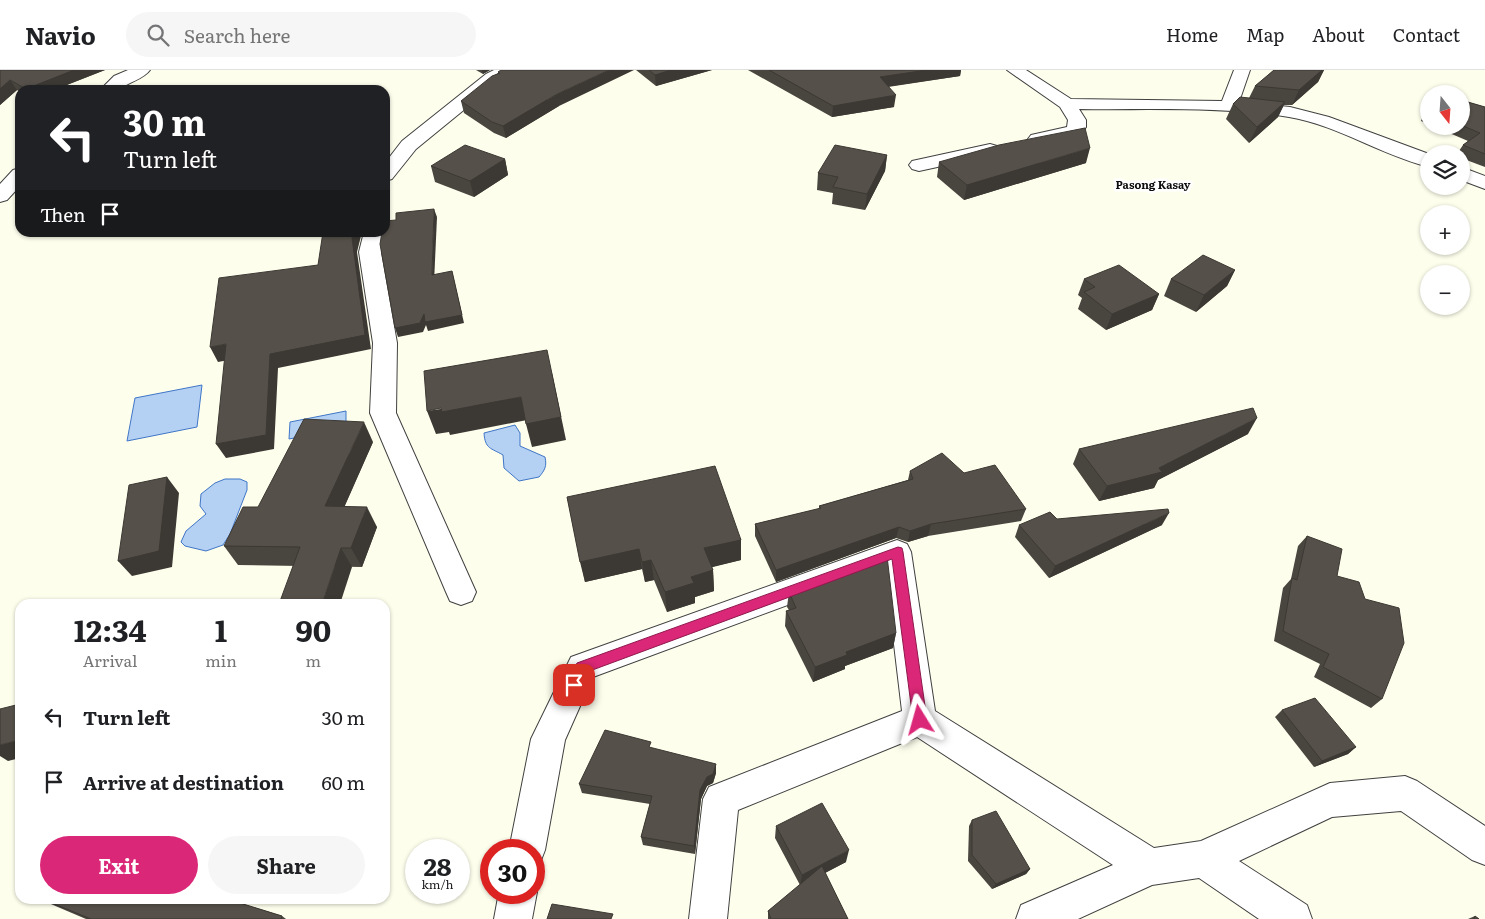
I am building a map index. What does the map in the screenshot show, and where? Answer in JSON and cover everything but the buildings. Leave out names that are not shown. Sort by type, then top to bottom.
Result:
[{"type":"street","points":[[114,85],[120,80],[142,70]]},
{"type":"street","points":[[390,169],[409,146],[492,78],[507,70]]},
{"type":"street","points":[[919,166],[1073,131],[1077,127],[1077,120],[1067,104],[1015,70]]},
{"type":"street","points":[[1228,106],[1242,70]]},
{"type":"street","points":[[1067,104],[1228,106],[1290,112],[1324,121],[1420,158]]},
{"type":"street","points":[[1470,177],[1485,182]]},
{"type":"street","points":[[0,196],[15,180]]},
{"type":"street","points":[[373,237],[370,252],[385,343],[383,414],[461,592]]},
{"type":"street","points":[[528,839],[548,739],[582,667],[898,552],[920,720],[1150,867]]},
{"type":"street","points":[[708,919],[721,799],[920,720]]},
{"type":"street","points":[[1035,919],[1150,867],[1203,859],[1330,800],[1405,793],[1485,847]]},
{"type":"street","points":[[1203,859],[1293,919]]},
{"type":"street","points":[[513,919],[516,904]]},
{"type":"water","points":[[202,385],[197,427],[127,441],[135,398]]},
{"type":"water","points":[[346,411],[346,428],[289,439],[290,422]]},
{"type":"water","points":[[515,425],[520,433],[520,446],[545,457],[545,468],[539,477],[519,481],[504,468],[503,455],[487,445],[484,433]]},
{"type":"water","points":[[225,479],[240,479],[247,482],[247,490],[230,534],[223,545],[206,551],[185,546],[181,542],[186,531],[206,514],[200,506],[201,494],[215,483]]},
{"type":"district","name":"Pasong Kasay","points":[[1153,185]]},
{"type":"route","points":[[574,685],[582,667],[898,552],[920,720]]}]
